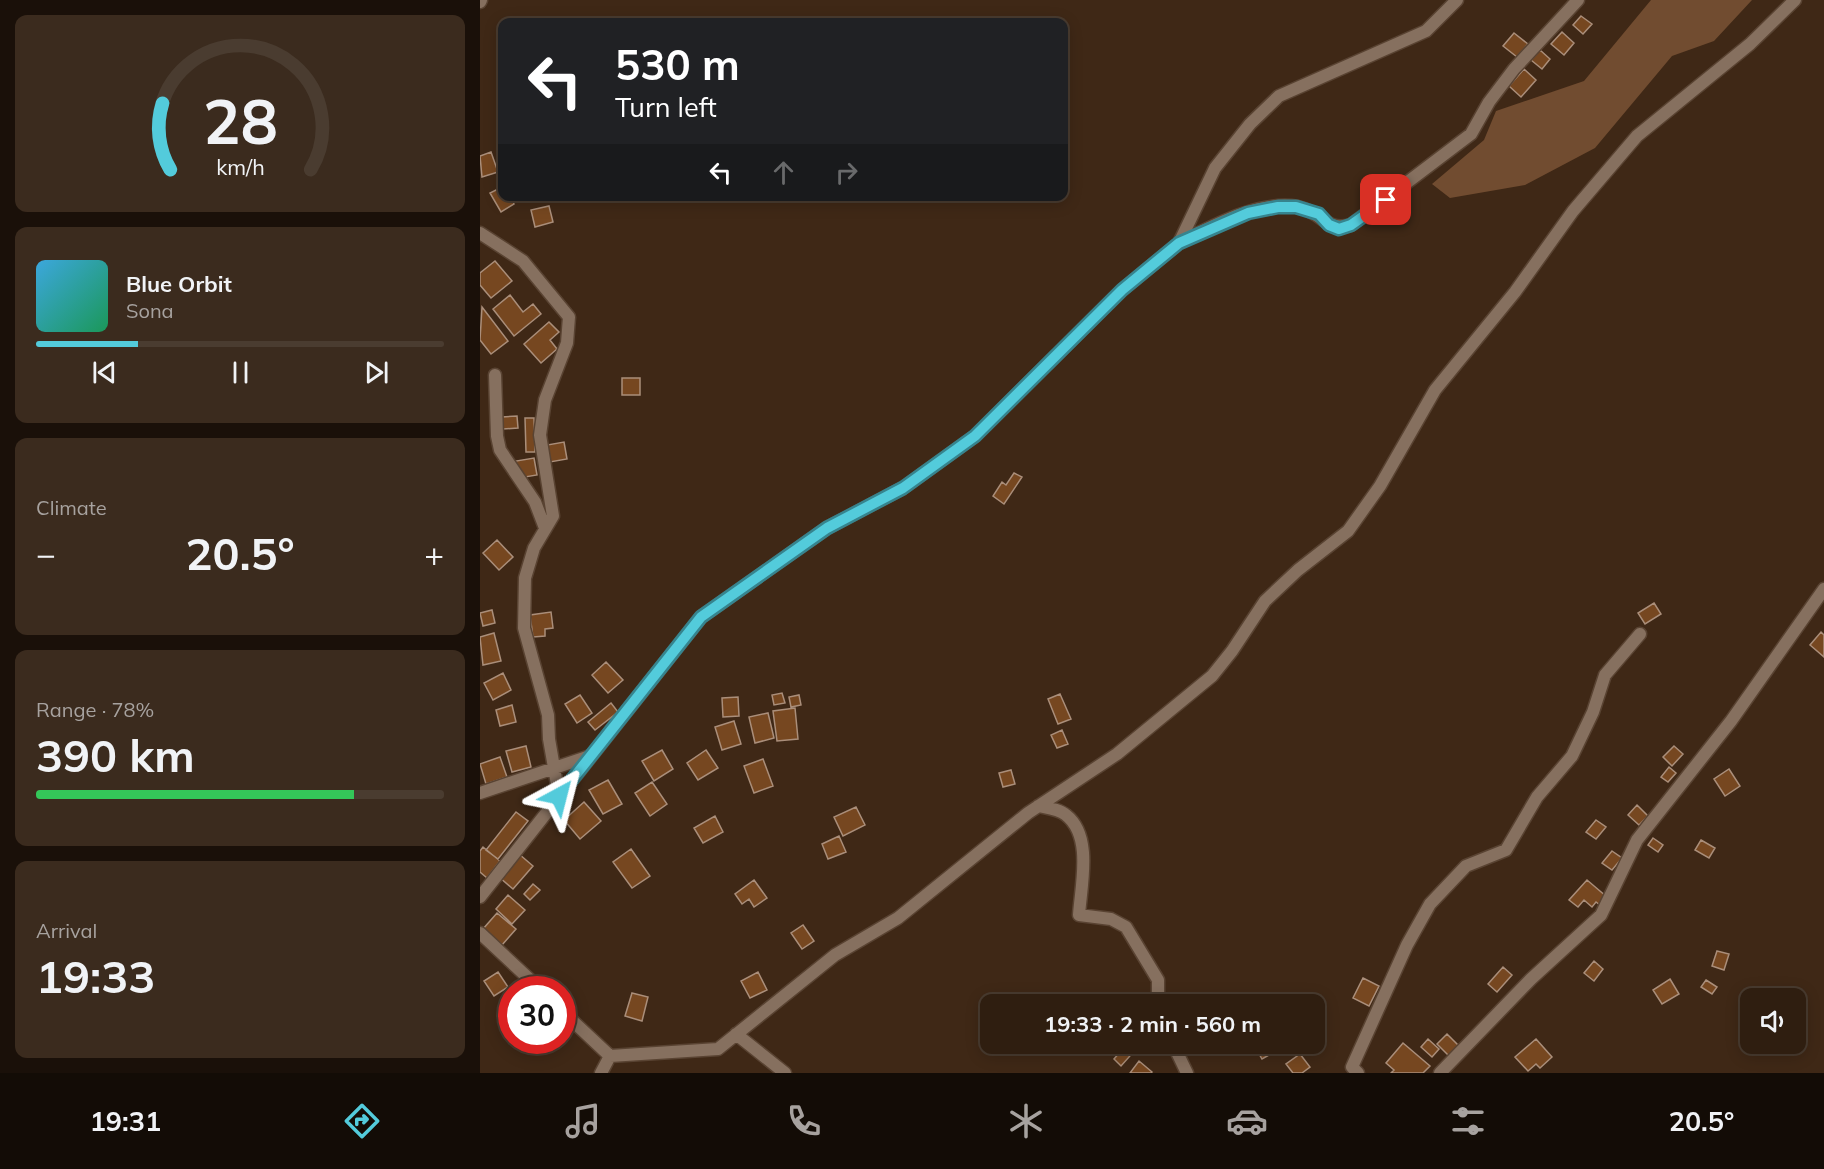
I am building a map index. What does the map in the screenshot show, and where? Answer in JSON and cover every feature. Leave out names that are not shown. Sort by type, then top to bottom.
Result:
[{"type":"street","points":[[1179,243],[1215,168],[1250,124],[1279,96],[1426,31],[1456,0]]},
{"type":"street","points":[[480,897],[701,617],[827,528],[903,488],[975,436],[1122,290],[1179,243],[1248,213],[1278,207],[1296,207],[1319,214],[1329,225],[1339,229],[1351,225],[1471,134],[1489,102],[1514,69],[1578,0]]},
{"type":"street","points":[[576,1024],[610,1056],[718,1049],[835,955],[898,918],[929,896],[1038,806],[1117,754],[1212,676],[1232,651],[1265,601],[1298,570],[1348,531],[1380,486],[1435,390],[1515,292],[1573,211],[1638,136],[1750,44],[1795,0]]},
{"type":"street","points":[[480,233],[523,261],[568,317],[567,343],[545,400],[540,435],[553,516],[534,548],[525,578],[524,628],[548,715],[559,796]]},
{"type":"street","points":[[495,375],[497,436],[500,450],[535,502],[545,528]]},
{"type":"street","points":[[1440,1073],[1531,979],[1600,915],[1636,840],[1731,721],[1824,589]]},
{"type":"street","points":[[1358,1073],[1352,1067],[1407,945],[1430,904],[1466,866],[1506,850],[1537,797],[1572,756],[1593,712],[1605,675],[1640,634]]},
{"type":"street","points":[[480,793],[590,756]]},
{"type":"street","points":[[1038,806],[1064,813],[1075,824],[1083,855],[1079,915],[1111,919],[1126,927],[1158,980],[1158,994]]},
{"type":"street","points":[[480,933],[525,976]]},
{"type":"street","points":[[736,1034],[785,1073]]},
{"type":"street","points":[[1178,1054],[1187,1073]]},
{"type":"street","points":[[600,1073],[610,1056]]},
{"type":"shaded area","points":[[1651,0],[1752,0],[1714,41],[1672,56],[1595,148],[1525,185],[1450,198],[1432,184],[1484,140],[1496,111],[1584,81]]},
{"type":"building","points":[[1581,16],[1592,24],[1583,34],[1573,25]]},
{"type":"building","points":[[1562,32],[1574,43],[1564,55],[1551,44]]},
{"type":"building","points":[[1514,33],[1528,44],[1517,57],[1503,46]]},
{"type":"building","points":[[1540,50],[1550,59],[1542,69],[1531,60]]},
{"type":"building","points":[[1524,69],[1536,80],[1521,97],[1509,86]]},
{"type":"building","points":[[491,152],[498,172],[482,177],[480,156]]},
{"type":"building","points":[[498,189],[498,201],[512,201],[514,204],[501,212],[490,193]]},
{"type":"building","points":[[549,206],[553,222],[535,227],[531,210]]},
{"type":"building","points":[[495,261],[512,281],[491,298],[480,285],[480,273]]},
{"type":"building","points":[[510,295],[523,312],[533,304],[541,314],[514,336],[493,309]]},
{"type":"building","points":[[482,307],[508,341],[491,354],[480,340]]},
{"type":"building","points":[[549,322],[559,332],[550,340],[557,349],[541,363],[524,344]]},
{"type":"building","points":[[622,378],[640,378],[640,395],[622,395]]},
{"type":"building","points":[[517,416],[518,428],[503,429],[502,417]]},
{"type":"building","points":[[525,418],[534,418],[535,452],[526,452]]},
{"type":"building","points":[[564,442],[567,459],[550,462],[547,445]]},
{"type":"building","points":[[534,458],[537,475],[519,478],[516,461]]},
{"type":"building","points":[[1014,473],[1022,477],[1004,504],[993,496],[1002,482],[1006,485]]},
{"type":"building","points":[[497,540],[513,557],[499,570],[483,553]]},
{"type":"building","points":[[1654,603],[1661,614],[1645,624],[1638,613]]},
{"type":"building","points":[[492,610],[495,623],[483,626],[480,613]]},
{"type":"building","points":[[551,612],[553,628],[545,629],[545,636],[533,637],[530,615]]},
{"type":"building","points":[[1821,632],[1824,635],[1824,657],[1810,645]]},
{"type":"building","points":[[494,633],[501,661],[483,665],[480,637]]},
{"type":"building","points":[[606,662],[623,680],[608,693],[592,675]]},
{"type":"building","points":[[503,673],[511,690],[493,700],[484,683]]},
{"type":"building","points":[[782,693],[785,703],[774,705],[772,695]]},
{"type":"building","points":[[1060,694],[1071,719],[1058,724],[1048,699]]},
{"type":"building","points":[[580,695],[592,713],[577,723],[565,704]]},
{"type":"building","points":[[799,695],[801,705],[791,707],[789,697]]},
{"type":"building","points":[[738,697],[739,716],[723,717],[722,698]]},
{"type":"building","points":[[611,703],[618,712],[595,730],[588,722]]},
{"type":"building","points":[[512,705],[516,722],[500,726],[496,710]]},
{"type":"building","points":[[795,708],[798,739],[777,741],[773,711]]},
{"type":"building","points":[[768,713],[774,738],[755,743],[749,717]]},
{"type":"building","points":[[734,721],[741,744],[722,750],[715,727]]},
{"type":"building","points":[[1062,730],[1068,744],[1057,748],[1051,735]]},
{"type":"building","points":[[526,746],[531,767],[512,772],[506,751]]},
{"type":"building","points":[[1674,746],[1683,754],[1672,766],[1663,757]]},
{"type":"building","points":[[662,750],[673,769],[654,781],[642,761]]},
{"type":"building","points":[[706,750],[718,768],[698,780],[687,763]]},
{"type":"building","points":[[500,757],[507,777],[486,784],[480,764]]},
{"type":"building","points":[[763,759],[773,786],[754,793],[744,766]]},
{"type":"building","points":[[1669,767],[1676,773],[1668,782],[1661,777]]},
{"type":"building","points":[[1729,769],[1740,786],[1725,796],[1714,779]]},
{"type":"building","points":[[1011,770],[1015,784],[1003,787],[999,773]]},
{"type":"building","points":[[608,780],[622,804],[603,814],[589,790]]},
{"type":"building","points":[[652,782],[667,804],[650,816],[635,793]]},
{"type":"building","points":[[584,802],[601,821],[580,839],[564,820]]},
{"type":"building","points":[[1637,805],[1648,816],[1639,825],[1628,815]]},
{"type":"building","points":[[856,807],[865,825],[843,836],[834,817]]},
{"type":"building","points":[[516,812],[528,821],[498,859],[486,850]]},
{"type":"building","points":[[715,816],[723,832],[703,843],[694,828]]},
{"type":"building","points":[[1596,820],[1606,827],[1596,839],[1586,832]]},
{"type":"building","points":[[839,836],[846,852],[828,859],[822,844]]},
{"type":"building","points":[[1653,838],[1663,845],[1658,852],[1648,845]]},
{"type":"building","points":[[1701,840],[1715,848],[1709,858],[1695,850]]},
{"type":"building","points":[[483,847],[500,861],[487,878],[480,872],[480,851]]},
{"type":"building","points":[[631,849],[650,876],[632,888],[613,862]]},
{"type":"building","points":[[1612,851],[1622,858],[1612,870],[1602,863]]},
{"type":"building","points":[[519,854],[533,866],[513,889],[499,877]]},
{"type":"building","points":[[754,880],[767,898],[754,907],[749,899],[742,904],[735,894]]},
{"type":"building","points":[[1587,880],[1607,897],[1600,905],[1596,902],[1592,907],[1584,900],[1578,907],[1569,900]]},
{"type":"building","points":[[533,884],[540,890],[530,900],[524,894]]},
{"type":"building","points":[[508,895],[525,910],[512,924],[496,909]]},
{"type":"building","points":[[497,913],[516,929],[502,945],[483,929]]},
{"type":"building","points":[[803,925],[814,941],[802,949],[791,933]]},
{"type":"building","points":[[1717,951],[1729,954],[1724,970],[1712,966]]},
{"type":"building","points":[[1594,961],[1603,969],[1594,981],[1584,973]]},
{"type":"building","points":[[1503,967],[1512,975],[1497,992],[1488,984]]},
{"type":"building","points":[[498,972],[501,976],[498,976],[498,993],[494,996],[484,981]]},
{"type":"building","points":[[758,972],[767,990],[750,998],[741,981]]},
{"type":"building","points":[[1363,978],[1379,986],[1369,1006],[1353,998]]},
{"type":"building","points":[[1670,979],[1679,994],[1662,1004],[1653,990]]},
{"type":"building","points":[[1706,980],[1717,987],[1712,994],[1701,987]]},
{"type":"building","points":[[632,993],[648,997],[642,1021],[625,1016]]},
{"type":"building","points":[[1447,1034],[1460,1047],[1450,1057],[1437,1044]]},
{"type":"building","points":[[1428,1039],[1439,1049],[1432,1057],[1421,1047]]},
{"type":"building","points":[[1536,1039],[1552,1057],[1540,1068],[1536,1064],[1528,1071],[1515,1057]]},
{"type":"building","points":[[1403,1043],[1430,1066],[1423,1073],[1391,1073],[1394,1070],[1386,1063]]},
{"type":"building","points":[[1118,1054],[1132,1054],[1121,1066],[1114,1059]]},
{"type":"building","points":[[1259,1054],[1271,1054],[1262,1059]]},
{"type":"building","points":[[1300,1054],[1310,1067],[1302,1073],[1293,1073],[1286,1064]]},
{"type":"building","points":[[1139,1061],[1152,1072],[1130,1073]]},
{"type":"route","points":[[559,796],[701,617],[827,528],[903,488],[975,436],[1122,290],[1179,243],[1211,227],[1248,213],[1278,207],[1296,207],[1319,214],[1329,225],[1339,229],[1351,225],[1386,200]]}]
